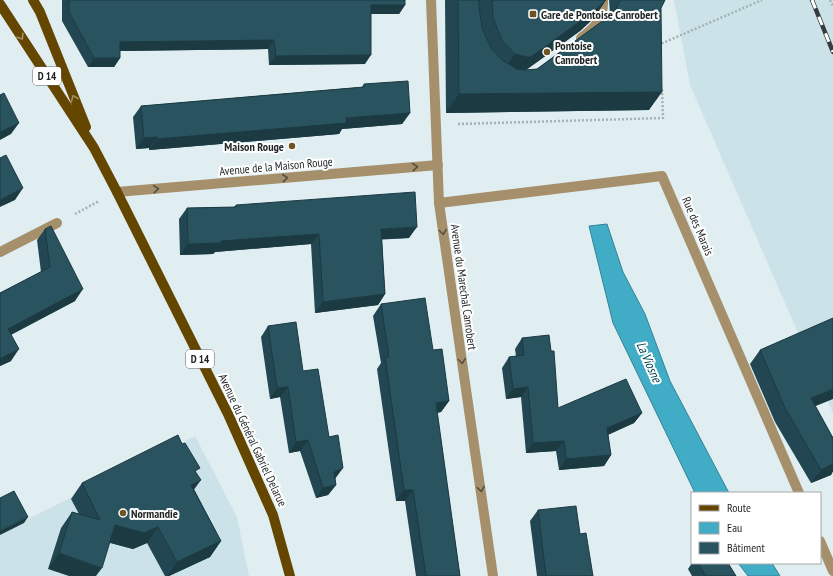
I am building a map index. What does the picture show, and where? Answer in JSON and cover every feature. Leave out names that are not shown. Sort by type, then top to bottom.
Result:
[{"type":"main road","name":"D 14","points":[[33,0],[40,12],[94,148]]},
{"type":"main road","name":"D 14","points":[[0,4],[94,148]]},
{"type":"main road","name":"Avenue du Général Gabriel Delarue","points":[[94,148],[228,414],[273,515],[290,576]]},
{"type":"street","name":"Avenue du Marechal Canrobert","points":[[431,0],[439,204],[493,576]]},
{"type":"street","points":[[573,44],[598,23],[604,11],[601,2]]},
{"type":"street","name":"Avenue de la Maison Rouge","points":[[117,192],[438,165]]},
{"type":"street","name":"Rue des Marais","points":[[439,204],[662,176],[799,492]]},
{"type":"street","points":[[0,252],[57,223]]},
{"type":"street","points":[[821,543],[833,571]]},
{"type":"path","points":[[654,46],[660,45],[762,0]]},
{"type":"path","points":[[830,0],[833,6]]},
{"type":"path","points":[[660,45],[660,51]]},
{"type":"path","points":[[458,130],[458,123],[663,118],[662,87]]},
{"type":"path","points":[[57,223],[117,192]]},
{"type":"shaded area","points":[[674,0],[833,0],[833,413],[690,85]]},
{"type":"shaded area","points":[[195,436],[237,517],[249,576],[0,576],[0,533]]},
{"type":"water","name":"La Viosne","points":[[607,224],[623,272],[645,314],[670,381],[728,492],[695,492],[613,323],[589,226]]},
{"type":"water","points":[[739,564],[773,564],[780,576],[748,576]]},
{"type":"building","points":[[69,0],[405,0],[405,5],[371,5],[371,55],[276,56],[274,40],[120,42],[120,58],[94,58],[69,12]]},
{"type":"building","points":[[458,0],[479,0],[482,28],[491,48],[502,60],[517,69],[526,70],[537,69],[601,22],[616,9],[620,0],[665,0],[661,8],[662,92],[459,94]]},
{"type":"building","points":[[492,0],[606,0],[593,12],[531,57],[526,57],[515,54],[502,41],[493,18]]},
{"type":"building","points":[[408,81],[410,113],[346,118],[347,123],[157,139],[157,137],[144,138],[141,106],[364,87],[364,84]]},
{"type":"building","points":[[4,93],[19,123],[0,132],[0,95]]},
{"type":"building","points":[[6,155],[23,188],[0,200],[0,158]]},
{"type":"building","points":[[415,192],[417,227],[381,229],[385,294],[323,302],[319,234],[221,241],[221,243],[188,244],[187,208],[236,207],[236,205]]},
{"type":"building","points":[[51,226],[83,289],[8,329],[19,349],[0,359],[0,293],[50,267],[45,229]]},
{"type":"building","points":[[425,298],[433,350],[442,349],[449,401],[436,403],[460,576],[426,576],[413,490],[404,490],[385,357],[389,357],[381,304]]},
{"type":"building","points":[[833,318],[833,389],[811,398],[833,438],[833,464],[821,470],[785,408],[760,350]]},
{"type":"building","points":[[296,322],[303,371],[318,369],[329,437],[338,435],[343,468],[334,472],[336,485],[323,488],[308,440],[296,442],[288,387],[277,388],[268,326]]},
{"type":"building","points":[[549,335],[551,351],[554,351],[558,408],[626,379],[642,413],[607,428],[611,455],[566,459],[564,441],[533,443],[528,387],[513,389],[509,357],[524,355],[522,338]]},
{"type":"building","name":"Normandie","points":[[178,435],[182,444],[185,443],[200,468],[195,471],[201,480],[191,485],[221,541],[177,562],[158,527],[144,533],[115,525],[102,568],[59,553],[72,512],[100,520],[82,483]]},
{"type":"building","points":[[14,491],[28,517],[0,531],[0,498]]},
{"type":"building","points":[[576,506],[580,534],[586,533],[593,576],[546,576],[538,510]]},
{"type":"building","points":[[699,564],[729,564],[736,576],[706,576]]},
{"type":"railway","points":[[812,0],[833,52]]},
{"type":"place","name":"Gare de Pontoise Canrobert","points":[[533,14]]},
{"type":"place","name":"Pontoise Canrobert","points":[[547,52]]},
{"type":"place","name":"Maison Rouge","points":[[292,146]]},
{"type":"place","name":"Normandie","points":[[123,513]]}]
